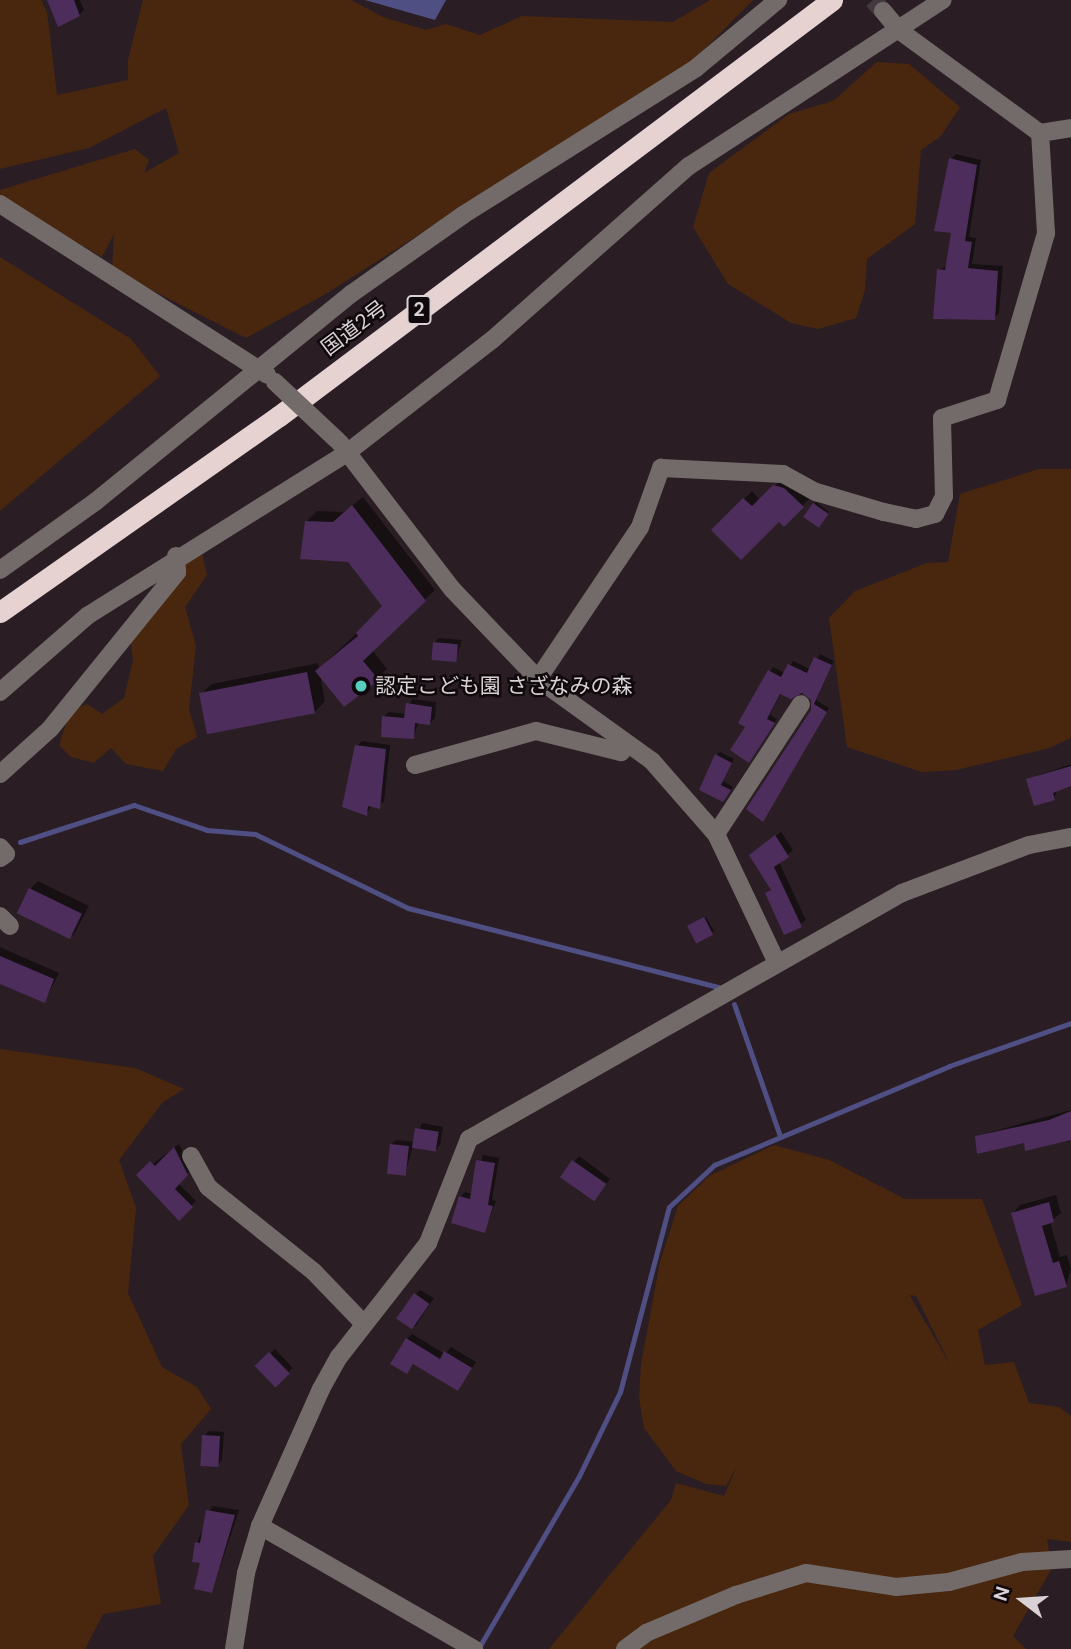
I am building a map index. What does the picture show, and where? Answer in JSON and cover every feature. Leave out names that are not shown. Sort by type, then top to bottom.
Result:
[{"type":"highway","name":"国道2号","points":[[0,612],[279,416],[832,0]]},
{"type":"street","points":[[0,570],[94,502],[362,286],[463,215],[696,68],[778,0]]},
{"type":"street","points":[[0,692],[87,616],[343,446],[492,340],[689,166],[900,31],[943,0]]},
{"type":"street","points":[[883,11],[900,31],[1040,133],[1071,128]]},
{"type":"street","points":[[538,679],[640,527],[661,468],[783,474],[816,492],[884,512],[916,519],[935,514],[944,496],[942,418],[997,400],[1046,233],[1040,133]]},
{"type":"street","points":[[0,204],[260,369],[343,446],[452,589],[538,679],[652,761],[716,834],[777,962]]},
{"type":"street","points":[[0,774],[50,729],[177,572],[176,556]]},
{"type":"street","points":[[716,834],[801,704]]},
{"type":"street","points":[[415,765],[536,731],[621,752],[627,744]]},
{"type":"street","points":[[234,1649],[246,1573],[260,1526],[321,1389],[364,1324],[428,1243],[468,1139],[902,893],[1029,845],[1071,837]]},
{"type":"street","points":[[0,847],[6,853],[0,858]]},
{"type":"street","points":[[191,1156],[208,1188],[314,1272],[364,1324]]},
{"type":"street","points":[[260,1526],[474,1649]]},
{"type":"street","points":[[625,1649],[646,1633],[725,1600],[806,1573],[896,1587],[949,1582],[1023,1562],[1071,1559]]},
{"type":"shaded area","points":[[0,0],[41,0],[47,12],[57,95],[128,80],[128,60],[143,0],[351,0],[383,17],[426,30],[446,24],[480,35],[522,16],[673,22],[710,0],[753,0],[694,60],[324,295],[246,338],[112,270],[114,234],[102,257],[0,198],[0,190],[135,149],[149,160],[144,173],[179,153],[166,108],[89,148],[0,169]]},
{"type":"shaded area","points":[[365,0],[446,0],[435,20]]},
{"type":"shaded area","points":[[877,62],[909,64],[960,107],[941,136],[921,150],[915,224],[867,259],[865,290],[856,318],[818,329],[791,323],[728,284],[693,227],[709,173],[789,114],[833,101]]},
{"type":"shaded area","points":[[0,257],[131,339],[160,376],[0,511]]},
{"type":"shaded area","points":[[1039,469],[1071,469],[1071,738],[1050,748],[956,770],[922,772],[847,747],[829,618],[855,591],[927,563],[948,562],[960,494]]},
{"type":"shaded area","points":[[201,548],[207,575],[185,607],[196,646],[189,709],[197,737],[176,749],[163,771],[126,764],[111,748],[94,763],[71,757],[59,745],[70,711],[87,704],[102,714],[124,698],[133,661],[130,637],[169,581]]},
{"type":"shaded area","points":[[0,1049],[135,1068],[184,1089],[163,1102],[119,1160],[136,1208],[128,1293],[162,1367],[197,1387],[211,1409],[181,1444],[189,1505],[153,1556],[161,1604],[103,1614],[85,1649],[0,1649]]},
{"type":"shaded area","points":[[774,1145],[829,1160],[905,1199],[982,1199],[1022,1305],[978,1330],[985,1365],[1014,1362],[1029,1403],[1059,1407],[1071,1416],[1071,1542],[1047,1539],[1052,1568],[1013,1636],[1026,1649],[549,1649],[671,1500],[676,1483],[724,1496],[737,1466],[726,1486],[706,1484],[676,1471],[644,1428],[639,1398],[641,1364],[660,1262],[678,1206],[709,1176]],"holes":[[[910,1295],[916,1296],[951,1366]]]},
{"type":"building","points":[[47,0],[74,0],[80,16],[58,27]]},
{"type":"building","points":[[949,158],[977,165],[965,241],[972,242],[968,268],[998,271],[995,320],[933,319],[937,269],[945,270],[951,233],[934,231]]},
{"type":"building","points":[[773,485],[784,488],[804,507],[784,527],[779,522],[741,560],[711,530],[743,498],[752,506]]},
{"type":"building","points":[[813,503],[829,514],[819,528],[803,517]]},
{"type":"building","points":[[352,505],[426,601],[363,661],[379,680],[344,707],[315,671],[358,636],[356,633],[382,606],[348,562],[300,559],[305,521],[333,522]]},
{"type":"building","points":[[433,642],[458,644],[456,662],[431,660]]},
{"type":"building","points":[[814,657],[832,665],[814,704],[827,712],[763,822],[746,809],[811,710],[811,700],[802,693],[791,699],[780,694],[767,719],[775,723],[749,763],[730,750],[745,727],[738,723],[768,670],[781,677],[788,664],[807,673]]},
{"type":"building","points":[[307,672],[315,713],[207,734],[199,693]]},
{"type":"building","points":[[406,703],[432,707],[430,725],[415,723],[414,739],[381,737],[382,716],[404,718]]},
{"type":"building","points":[[355,745],[386,749],[380,809],[368,806],[367,816],[342,807]]},
{"type":"building","points":[[715,754],[732,763],[721,785],[731,790],[723,802],[699,790]]},
{"type":"building","points":[[1071,766],[1071,786],[1053,793],[1055,800],[1034,806],[1026,779]]},
{"type":"building","points":[[775,835],[789,857],[774,867],[802,927],[784,935],[765,893],[771,890],[749,855]]},
{"type":"building","points":[[29,888],[82,914],[70,939],[17,913]]},
{"type":"building","points":[[704,917],[713,935],[696,943],[687,926]]},
{"type":"building","points":[[0,956],[54,979],[45,1003],[0,984]]},
{"type":"building","points":[[1071,1111],[1071,1140],[1025,1151],[1024,1143],[977,1154],[975,1136],[1049,1120]]},
{"type":"building","points":[[415,1128],[439,1132],[436,1152],[412,1148]]},
{"type":"building","points":[[390,1144],[409,1146],[406,1176],[387,1174]]},
{"type":"building","points":[[174,1147],[188,1175],[175,1189],[193,1207],[179,1221],[136,1175],[150,1161],[155,1166]]},
{"type":"building","points":[[476,1160],[495,1163],[488,1205],[493,1206],[485,1233],[451,1223],[459,1196],[470,1199]]},
{"type":"building","points":[[572,1160],[606,1184],[594,1201],[560,1177]]},
{"type":"building","points":[[1049,1202],[1054,1222],[1042,1226],[1053,1263],[1059,1261],[1067,1287],[1035,1296],[1011,1213]]},
{"type":"building","points":[[414,1293],[430,1304],[412,1329],[396,1318]]},
{"type":"building","points":[[406,1338],[440,1359],[444,1351],[472,1368],[458,1391],[413,1364],[407,1374],[390,1364]]},
{"type":"building","points":[[269,1352],[290,1374],[275,1387],[255,1366]]},
{"type":"building","points":[[202,1435],[220,1436],[218,1467],[200,1466]]},
{"type":"building","points":[[206,1510],[235,1515],[212,1593],[194,1589],[200,1563],[192,1562],[195,1542],[200,1543]]},
{"type":"waterway","points":[[20,842],[134,805],[207,830],[255,834],[408,908],[721,988]]},
{"type":"waterway","points":[[734,1004],[780,1136]]},
{"type":"waterway","points":[[478,1649],[579,1476],[620,1392],[669,1207],[714,1165],[949,1066],[1071,1023]]},
{"type":"tunnel","points":[[873,0],[883,11]]},
{"type":"place","name":"認定こども園 さざなみの森","points":[[361,686]]}]
